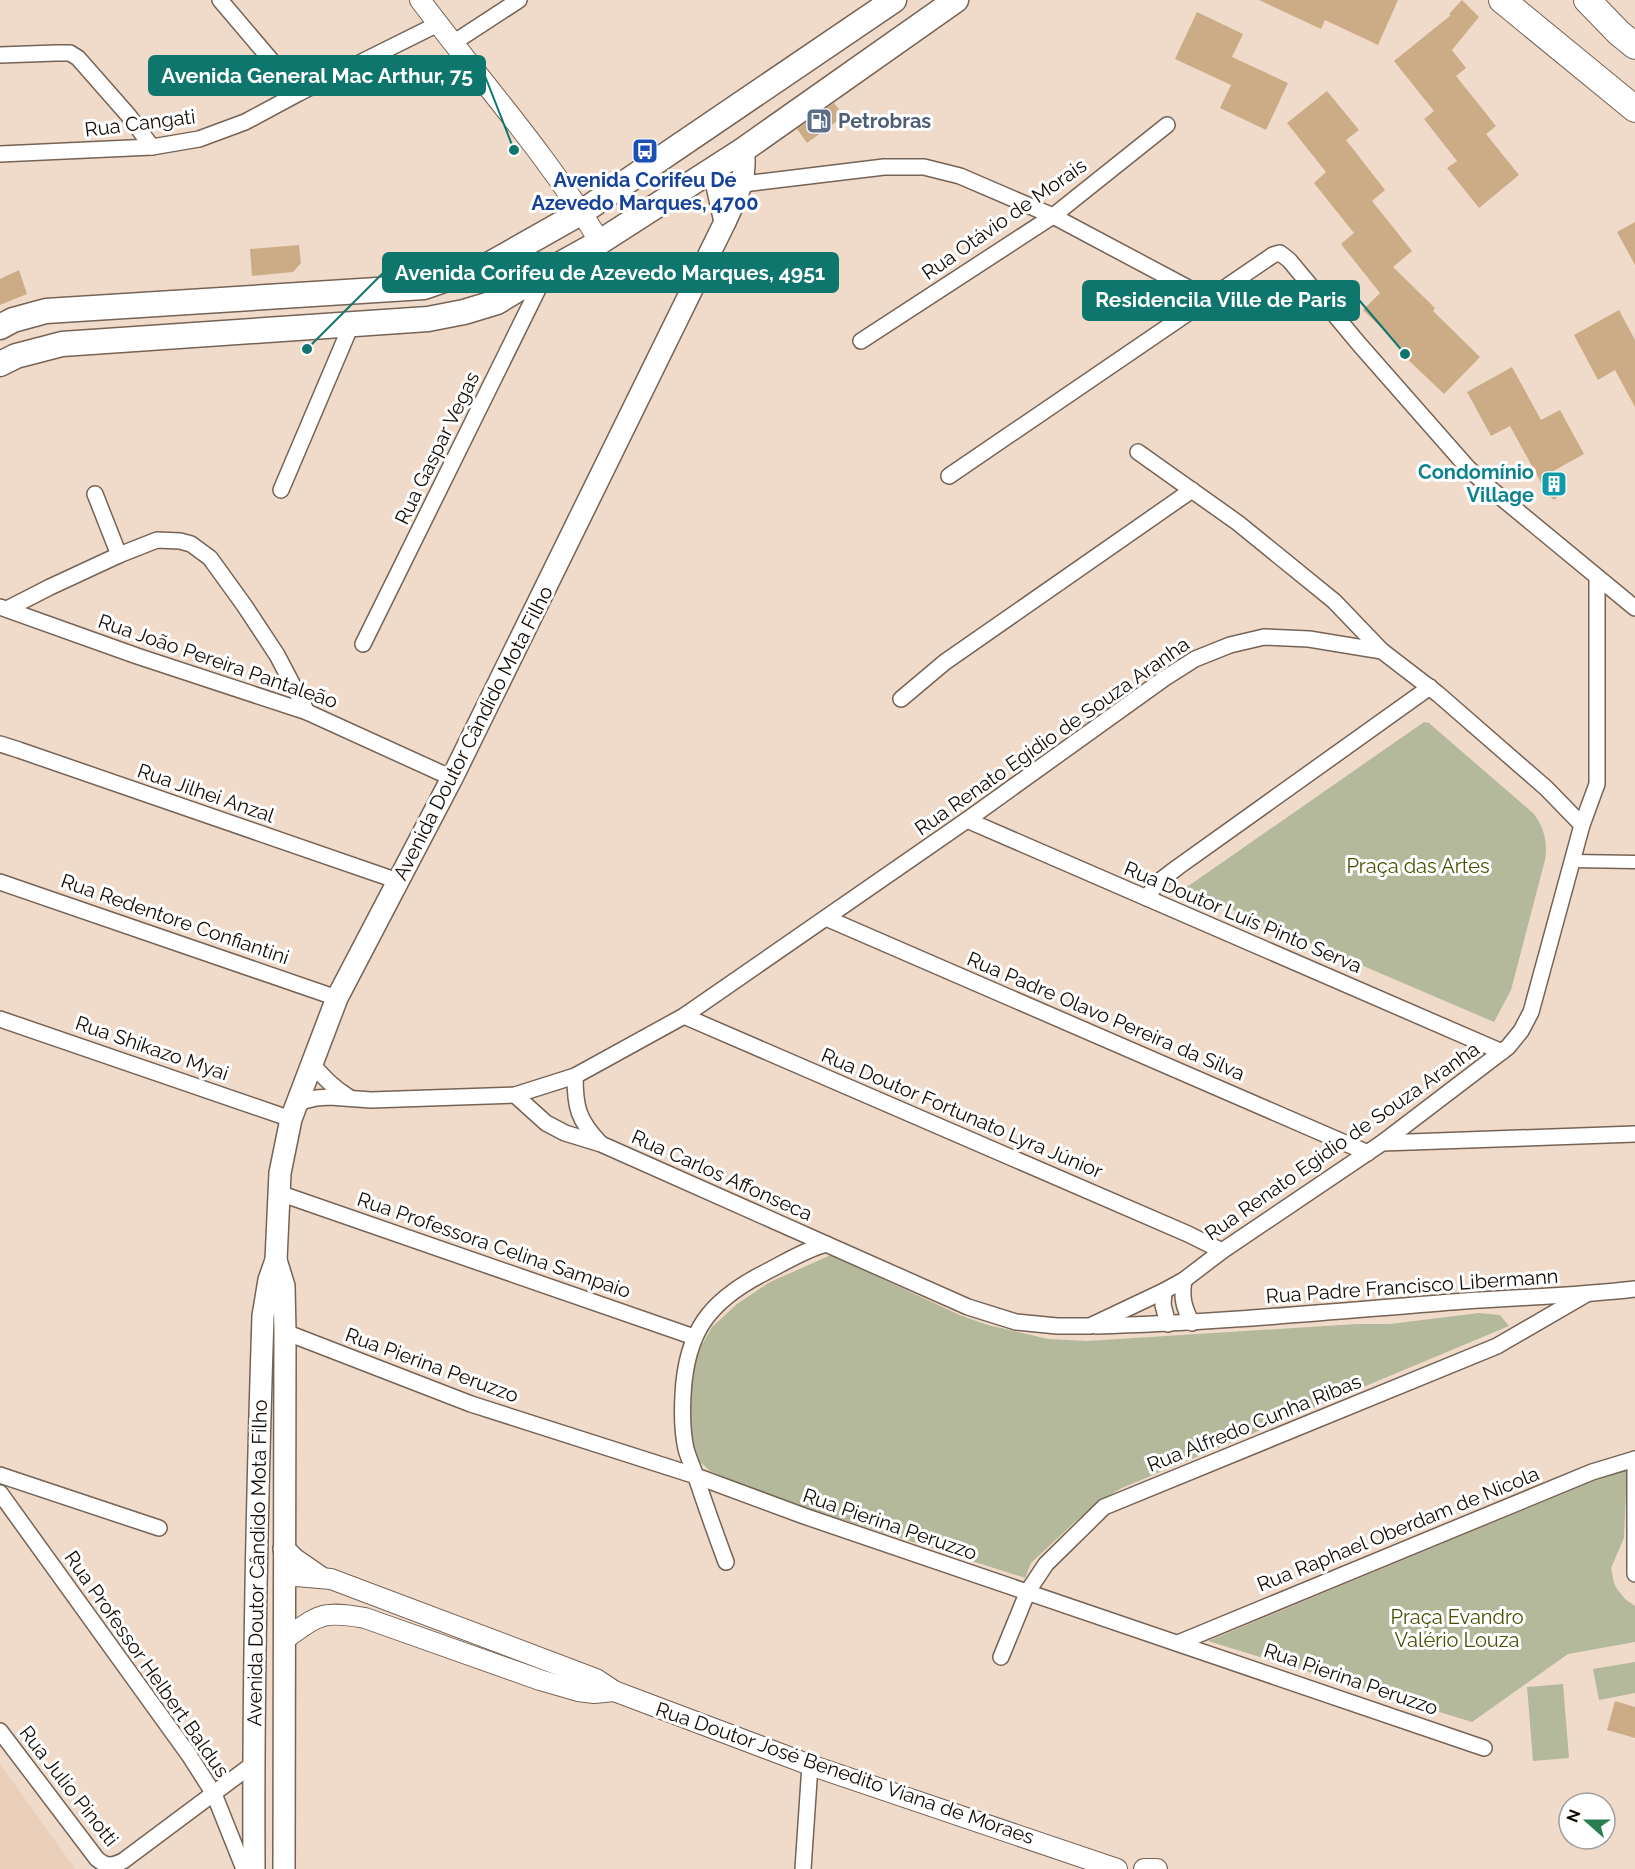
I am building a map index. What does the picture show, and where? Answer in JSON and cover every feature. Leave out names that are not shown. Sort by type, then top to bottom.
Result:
[{"type":"highway","points":[[1502,0],[1635,109]]},
{"type":"highway","points":[[1587,0],[1635,46]]},
{"type":"main road","points":[[0,327],[13,320],[46,311],[424,287],[490,264],[582,212],[894,0]]},
{"type":"main road","points":[[0,364],[16,356],[62,344],[428,319],[464,312],[497,302],[600,242],[743,150],[956,0]]},
{"type":"main road","points":[[719,120],[717,186],[725,222]]},
{"type":"main road","name":"Avenida Doutor Cândido Mota Filho","points":[[254,1869],[253,1764],[263,1316],[269,1280],[276,1260],[280,1173],[293,1111],[337,998],[452,778],[725,222],[742,184],[745,160],[743,150]]},
{"type":"main road","name":"Avenida Doutor Cândido Mota Filho","points":[[276,1260],[284,1286],[285,1332],[284,1869]]},
{"type":"main road","points":[[284,1549],[294,1559],[326,1578]]},
{"type":"main road","points":[[256,1581],[284,1578]]},
{"type":"main road","points":[[255,1663],[284,1662]]},
{"type":"street","points":[[220,0],[300,93]]},
{"type":"street","points":[[420,0],[514,119],[582,212],[600,242]]},
{"type":"street","points":[[453,43],[519,0]]},
{"type":"street","name":"Rua Cangati","points":[[0,154],[152,147],[199,139],[245,122],[438,24]]},
{"type":"street","points":[[0,55],[70,53],[78,58],[129,116],[152,147]]},
{"type":"street","name":"Rua Otávio de Morais","points":[[861,341],[1053,216],[1167,125]]},
{"type":"street","points":[[742,184],[884,166],[924,167],[960,176],[1053,216],[1209,299]]},
{"type":"street","points":[[949,476],[1273,255],[1280,254],[1289,260],[1468,468],[1635,608]]},
{"type":"street","name":"Rua Gaspar Vegas","points":[[363,644],[548,271]]},
{"type":"street","points":[[281,490],[352,323]]},
{"type":"street","points":[[1138,452],[1238,523],[1334,601],[1382,651]]},
{"type":"street","points":[[901,699],[945,662],[1192,490]]},
{"type":"street","points":[[95,494],[119,555]]},
{"type":"street","points":[[4,608],[157,540],[168,539],[191,544],[201,549],[210,558],[244,605],[277,655],[307,712]]},
{"type":"street","points":[[1582,825],[1597,784],[1597,577]]},
{"type":"street","name":"Rua João Pereira Pantaleão","points":[[4,608],[137,656],[307,712],[452,778]]},
{"type":"street","name":"Rua Renato Egidio de Souza Aranha","points":[[293,1111],[316,1098],[352,1100],[515,1095],[575,1076],[684,1016],[1195,659],[1230,645],[1264,637],[1309,639],[1382,651],[1430,687],[1546,788],[1582,825],[1531,1012],[1521,1031],[1508,1047],[1382,1143],[1222,1251],[1184,1280],[1090,1326],[1016,1322],[968,1307],[826,1244]]},
{"type":"street","points":[[1147,898],[1157,883],[1178,867],[1430,687]]},
{"type":"street","name":"Rua Jilhei Anzal","points":[[0,744],[398,881]]},
{"type":"street","name":"Rua Doutor Luís Pinto Serva","points":[[967,820],[1502,1052]]},
{"type":"street","points":[[1573,861],[1635,862]]},
{"type":"street","name":"Rua Redentore Confiantini","points":[[0,882],[337,998]]},
{"type":"street","name":"Rua Padre Olavo Pereira da Silva","points":[[826,918],[1368,1153]]},
{"type":"street","name":"Rua Doutor Fortunato Lyra Júnior","points":[[684,1016],[1188,1234],[1222,1251]]},
{"type":"street","name":"Rua Shikazo Myai","points":[[0,1019],[293,1111]]},
{"type":"street","points":[[312,1062],[334,1088],[352,1100]]},
{"type":"street","name":"Rua Carlos Affonseca","points":[[575,1076],[578,1110],[586,1129],[601,1144]]},
{"type":"street","name":"Rua Carlos Affonseca","points":[[515,1095],[546,1123],[565,1133],[601,1144],[826,1244]]},
{"type":"street","points":[[1382,1143],[1635,1134]]},
{"type":"street","name":"Rua Professora Celina Sampaio","points":[[279,1193],[694,1337]]},
{"type":"street","points":[[726,1562],[686,1449],[682,1413],[687,1359],[694,1337],[707,1315],[722,1299],[744,1283],[802,1253],[826,1244]]},
{"type":"street","points":[[1184,1280],[1181,1294],[1183,1307],[1192,1323]]},
{"type":"street","name":"Rua Padre Francisco Libermann","points":[[1090,1326],[1192,1323],[1465,1301],[1585,1295],[1635,1289]]},
{"type":"street","points":[[1164,1291],[1163,1305],[1168,1324]]},
{"type":"street","name":"Rua Alfredo Cunha Ribas","points":[[1001,1657],[1028,1591],[1046,1564],[1104,1508],[1497,1346],[1585,1295]]},
{"type":"street","name":"Rua Pierina Peruzzo","points":[[285,1332],[471,1404],[696,1476],[804,1516],[1484,1748]]},
{"type":"street","points":[[1635,1459],[1635,1574]]},
{"type":"street","name":"Rua Raphael Oberdam de Nicola","points":[[1178,1643],[1592,1472],[1635,1459]]},
{"type":"street","points":[[0,1475],[159,1528]]},
{"type":"street","name":"Rua Professor Helbert Baldus","points":[[0,1492],[189,1755],[214,1794],[244,1869]]},
{"type":"street","name":"Rua Doutor José Benedito Viana de Moraes","points":[[284,1578],[297,1576],[326,1578],[596,1679],[614,1691],[810,1765],[1117,1869]]},
{"type":"street","points":[[285,1640],[314,1619],[329,1613],[326,1578]]},
{"type":"street","points":[[388,1626],[399,1606]]},
{"type":"street","name":"Rua Doutor José Benedito Viana de Moraes","points":[[329,1613],[365,1618],[540,1680],[578,1691],[594,1693],[614,1691]]},
{"type":"street","name":"Rua Julio Pinotti","points":[[0,1731],[97,1859],[105,1865],[112,1866],[123,1861],[253,1764]]},
{"type":"street","points":[[803,1869],[810,1765]]},
{"type":"street","name":"Rua Doutor José Benedito Viana de Moraes","points":[[1076,1855],[1095,1869]]},
{"type":"street","points":[[1144,1869],[1157,1869]]},
{"type":"shaded area","points":[[0,1764],[75,1869],[0,1869]]},
{"type":"green space","name":"Praça das Artes","points":[[1424,722],[1429,723],[1534,814],[1544,836],[1545,860],[1511,990],[1494,1022],[1184,889]]},
{"type":"green space","points":[[831,1255],[962,1316],[988,1325],[1048,1339],[1087,1341],[1357,1324],[1390,1324],[1479,1313],[1500,1315],[1509,1326],[1122,1488],[1097,1503],[1077,1520],[1031,1563],[1025,1578],[766,1495],[710,1471],[699,1461],[692,1449],[690,1431],[692,1375],[696,1355],[712,1327],[737,1304],[770,1282]]},
{"type":"green space","name":"Praça Evandro Valério Louza","points":[[1627,1467],[1624,1538],[1611,1568],[1617,1589],[1635,1606],[1635,1642],[1568,1654],[1472,1722],[1208,1641]]},
{"type":"green space","points":[[1635,1662],[1635,1693],[1599,1700],[1593,1669]]},
{"type":"green space","points":[[1563,1684],[1569,1758],[1533,1761],[1527,1687]]},
{"type":"building","points":[[1259,0],[1398,0],[1378,45],[1325,20],[1321,29]]},
{"type":"building","points":[[1462,0],[1479,17],[1452,50],[1466,68],[1456,76],[1496,126],[1486,134],[1519,175],[1479,208],[1447,168],[1457,161],[1424,119],[1434,111],[1394,61],[1451,15],[1449,14]]},
{"type":"building","points":[[1197,12],[1243,34],[1232,57],[1288,83],[1266,130],[1220,108],[1231,85],[1175,59]]},
{"type":"building","points":[[1327,91],[1359,130],[1346,140],[1385,190],[1372,201],[1412,251],[1393,267],[1435,308],[1433,311],[1480,357],[1444,394],[1401,353],[1404,350],[1363,310],[1380,293],[1341,244],[1354,233],[1314,183],[1326,172],[1287,123]]},
{"type":"building","name":"Petrobras","points":[[834,103],[844,116],[807,143],[797,129]]},
{"type":"building","points":[[1635,222],[1635,265],[1617,232]]},
{"type":"building","points":[[299,245],[301,263],[293,272],[252,276],[250,249]]},
{"type":"building","points":[[19,270],[27,294],[0,305],[0,279]]},
{"type":"building","points":[[1619,310],[1635,340],[1635,407],[1615,370],[1598,380],[1574,335]]},
{"type":"building","points":[[1512,367],[1541,420],[1560,410],[1584,454],[1548,474],[1565,489],[1554,500],[1543,490],[1544,488],[1510,426],[1491,436],[1467,392]]},
{"type":"building","points":[[1615,1701],[1635,1707],[1635,1738],[1607,1730]]},
{"type":"place","name":"Petrobras","points":[[819,121]]},
{"type":"place","name":"Avenida General Mac Arthur, 75","points":[[514,150]]},
{"type":"place","name":"Avenida Corifeu De Azevedo Marques, 4700","points":[[645,151]]},
{"type":"place","name":"Avenida Corifeu de Azevedo Marques, 4951","points":[[307,349]]},
{"type":"place","name":"Residencila Ville de Paris","points":[[1405,354]]},
{"type":"place","name":"Condomínio Village","points":[[1554,484]]}]
